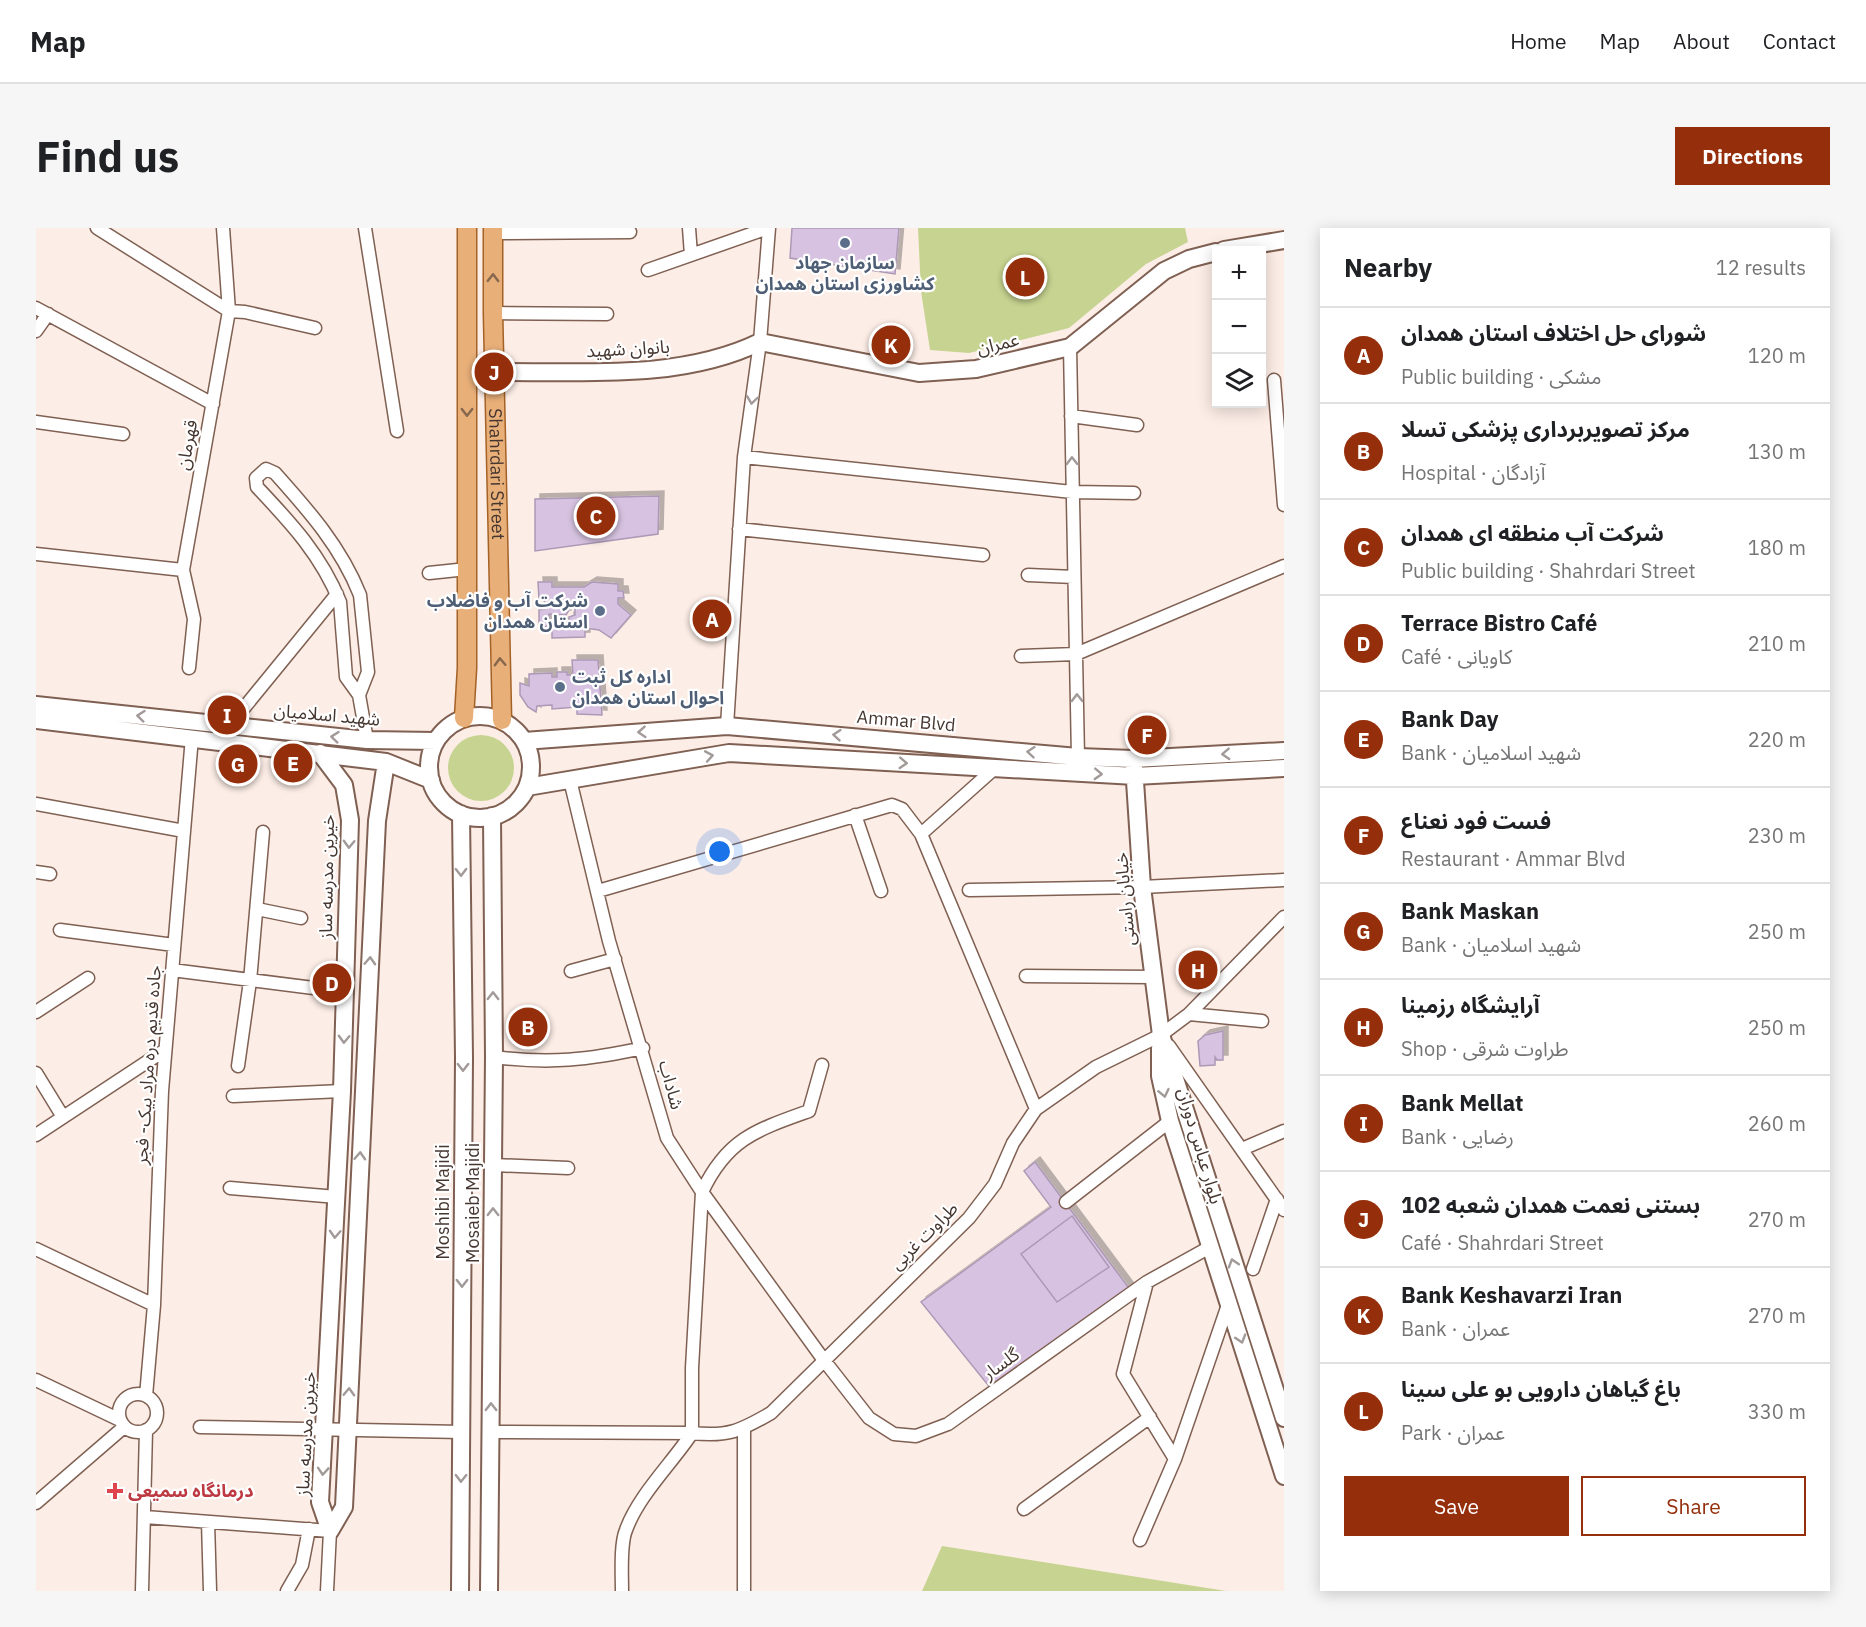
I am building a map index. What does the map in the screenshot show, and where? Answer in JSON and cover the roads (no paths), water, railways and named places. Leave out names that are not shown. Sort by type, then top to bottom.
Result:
[{"type":"main road","name":"Shahrdari Street","points":[[464,718],[467,569],[467,228]]},
{"type":"main road","name":"Shahrdari Street","points":[[493,231],[502,720]]},
{"type":"main road","points":[[1248,246],[1284,240]]},
{"type":"main road","name":"عمران","points":[[760,342],[919,374],[957,372],[1070,347],[1164,271],[1189,259],[1212,253]]},
{"type":"main road","name":"بانوان شهید","points":[[494,372],[662,368],[739,353],[760,342]]},
{"type":"main road","name":"شهید اسلامیان","points":[[36,705],[367,740],[436,741]]},
{"type":"main road","points":[[476,716],[502,720],[524,741],[530,756],[531,771],[527,787],[519,800],[507,810],[492,816],[476,818],[461,814],[447,806],[437,795],[431,780],[430,754],[443,731],[464,718],[476,716]]},
{"type":"main road","name":"شهید اسلامیان","points":[[36,720],[386,762],[431,780]]},
{"type":"main road","name":"Ammar Blvd","points":[[524,741],[727,726],[1078,757],[1133,759],[1284,751]]},
{"type":"main road","name":"خیرین مدرسه ساز","points":[[320,753],[344,785],[350,820],[342,1091],[326,1427],[320,1502],[330,1531]]},
{"type":"main road","points":[[527,787],[729,753],[1135,776],[1284,768]]},
{"type":"main road","name":"خیابان راستی","points":[[1133,759],[1142,887],[1161,1035]]},
{"type":"main road","points":[[330,1531],[344,1507],[378,821],[386,762]]},
{"type":"main road","name":"Moshibi Majidi","points":[[460,1591],[464,1058],[461,814]]},
{"type":"main road","name":"Mosaieb Majidi","points":[[489,1591],[494,1058],[492,816]]},
{"type":"main road","points":[[350,820],[378,821]]},
{"type":"main road","name":"بلوار عباس دوران","points":[[1161,1035],[1160,1076],[1170,1121],[1284,1476]]},
{"type":"main road","name":"بلوار عباس دوران","points":[[1161,1035],[1284,1418]]},
{"type":"street","points":[[97,228],[229,311],[245,312],[315,328]]},
{"type":"street","name":"قهرمان","points":[[189,668],[194,619],[183,570],[229,311],[223,228]]},
{"type":"street","points":[[365,228],[397,431]]},
{"type":"street","points":[[689,228],[691,255]]},
{"type":"street","points":[[648,270],[769,228],[760,342],[744,457],[727,726]]},
{"type":"street","points":[[493,231],[630,232]]},
{"type":"street","points":[[36,331],[42,311],[213,404]]},
{"type":"street","points":[[493,313],[607,314]]},
{"type":"street","points":[[1070,347],[1078,757]]},
{"type":"street","points":[[1274,380],[1284,505]]},
{"type":"street","points":[[1071,416],[1137,425]]},
{"type":"street","points":[[36,422],[123,434]]},
{"type":"street","points":[[744,457],[1072,492],[1134,493]]},
{"type":"street","points":[[360,695],[369,672],[357,586],[336,545],[322,526],[275,473],[266,470],[256,478],[257,487],[310,546],[340,602],[346,677],[360,695],[367,740]]},
{"type":"street","points":[[739,529],[983,555]]},
{"type":"street","points":[[36,554],[183,570]]},
{"type":"street","points":[[1021,656],[1076,654],[1284,566]]},
{"type":"street","points":[[429,573],[467,569]]},
{"type":"street","points":[[1028,574],[1074,577]]},
{"type":"street","points":[[230,726],[337,594]]},
{"type":"street","name":"جاده قدیم دره مراد بیک- فجر","points":[[146,1396],[154,1305],[165,1050],[192,737]]},
{"type":"street","points":[[921,834],[995,768]]},
{"type":"street","name":"شاداب","points":[[570,780],[615,959],[643,1048],[667,1138],[702,1192],[823,1359]]},
{"type":"street","points":[[36,804],[184,831]]},
{"type":"street","points":[[598,891],[892,805],[902,809],[921,834],[1036,1109]]},
{"type":"street","points":[[855,815],[881,891]]},
{"type":"street","points":[[238,1066],[250,981],[263,832]]},
{"type":"street","points":[[36,872],[50,874]]},
{"type":"street","points":[[969,890],[1142,887],[1284,880]]},
{"type":"street","points":[[256,909],[301,918]]},
{"type":"street","name":"طراوت غربی","points":[[491,1432],[692,1432],[718,1436],[744,1428],[771,1413],[823,1359],[854,1332],[969,1218],[995,1184],[1013,1143],[1036,1109],[1096,1067],[1161,1035],[1189,1014],[1284,916]]},
{"type":"street","points":[[60,930],[174,945]]},
{"type":"street","points":[[571,971],[615,959]]},
{"type":"street","points":[[172,970],[345,992]]},
{"type":"street","points":[[1026,976],[1152,977]]},
{"type":"street","points":[[36,1012],[88,978]]},
{"type":"street","points":[[1189,1014],[1262,1022]]},
{"type":"street","points":[[1161,1035],[1281,1204],[1253,1269]]},
{"type":"street","points":[[494,1058],[537,1063],[582,1060],[643,1048]]},
{"type":"street","points":[[36,1135],[165,1050]]},
{"type":"street","points":[[622,1591],[625,1531],[663,1470],[680,1451],[692,1432],[692,1368],[702,1192],[714,1166],[758,1129],[808,1111],[822,1065]]},
{"type":"street","points":[[36,1073],[63,1117]]},
{"type":"street","points":[[233,1096],[342,1091]]},
{"type":"street","points":[[1066,1202],[1170,1121]]},
{"type":"street","points":[[1242,1149],[1284,1131]]},
{"type":"street","points":[[493,1164],[568,1168]]},
{"type":"street","points":[[230,1188],[337,1197]]},
{"type":"street","name":"گلسار","points":[[823,1359],[869,1418],[894,1434],[916,1436],[948,1424],[1147,1282],[1210,1247]]},
{"type":"street","points":[[36,1249],[154,1305]]},
{"type":"street","points":[[1147,1282],[1124,1374],[1175,1459]]},
{"type":"street","points":[[1140,1540],[1175,1459],[1229,1300]]},
{"type":"street","points":[[36,1380],[122,1423],[133,1432],[146,1430],[157,1418],[157,1408],[146,1396],[133,1394],[124,1399],[119,1408],[122,1423]]},
{"type":"street","points":[[1024,1509],[1150,1418]]},
{"type":"street","points":[[36,1503],[122,1423]]},
{"type":"street","points":[[200,1427],[326,1427],[462,1432]]},
{"type":"street","points":[[744,1428],[744,1591]]},
{"type":"street","points":[[140,1590],[145,1517],[146,1430]]},
{"type":"street","points":[[145,1517],[330,1531],[327,1591]]},
{"type":"street","points":[[208,1521],[210,1591]]},
{"type":"street","points":[[287,1591],[302,1565],[309,1529]]},
{"type":"place","name":"سازمان جهاد کشاورزی استان همدان","points":[[845,243]]},
{"type":"place","name":"باغ گیاهان دارویی بو علی سینا","points":[[1025,277]]},
{"type":"place","name":"Bank Keshavarzi Iran","points":[[891,345]]},
{"type":"place","name":"بستنی نعمت همدان شعبه 102","points":[[494,372]]},
{"type":"place","name":"شرکت آب منطقه ای همدان","points":[[596,516]]},
{"type":"place","name":"شرکت آب و فاضلاب استان همدان","points":[[600,611]]},
{"type":"place","name":"شوراى حل اختلاف استان همدان","points":[[712,619]]},
{"type":"place","name":"اداره کل ثبت احوال استان همدان","points":[[560,687]]},
{"type":"place","name":"Bank Mellat","points":[[227,715]]},
{"type":"place","name":"فست فود نعناع","points":[[1147,735]]},
{"type":"place","name":"Bank Day","points":[[293,763]]},
{"type":"place","name":"Bank Maskan","points":[[238,764]]},
{"type":"place","name":"آرایشگاه رزمینا","points":[[1198,970]]},
{"type":"place","name":"Terrace Bistro Café","points":[[332,983]]},
{"type":"place","name":"مرکز تصویربرداری پزشکی تسلا","points":[[528,1027]]},
{"type":"place","name":"درمانگاه سمیعی","points":[[115,1491]]}]
